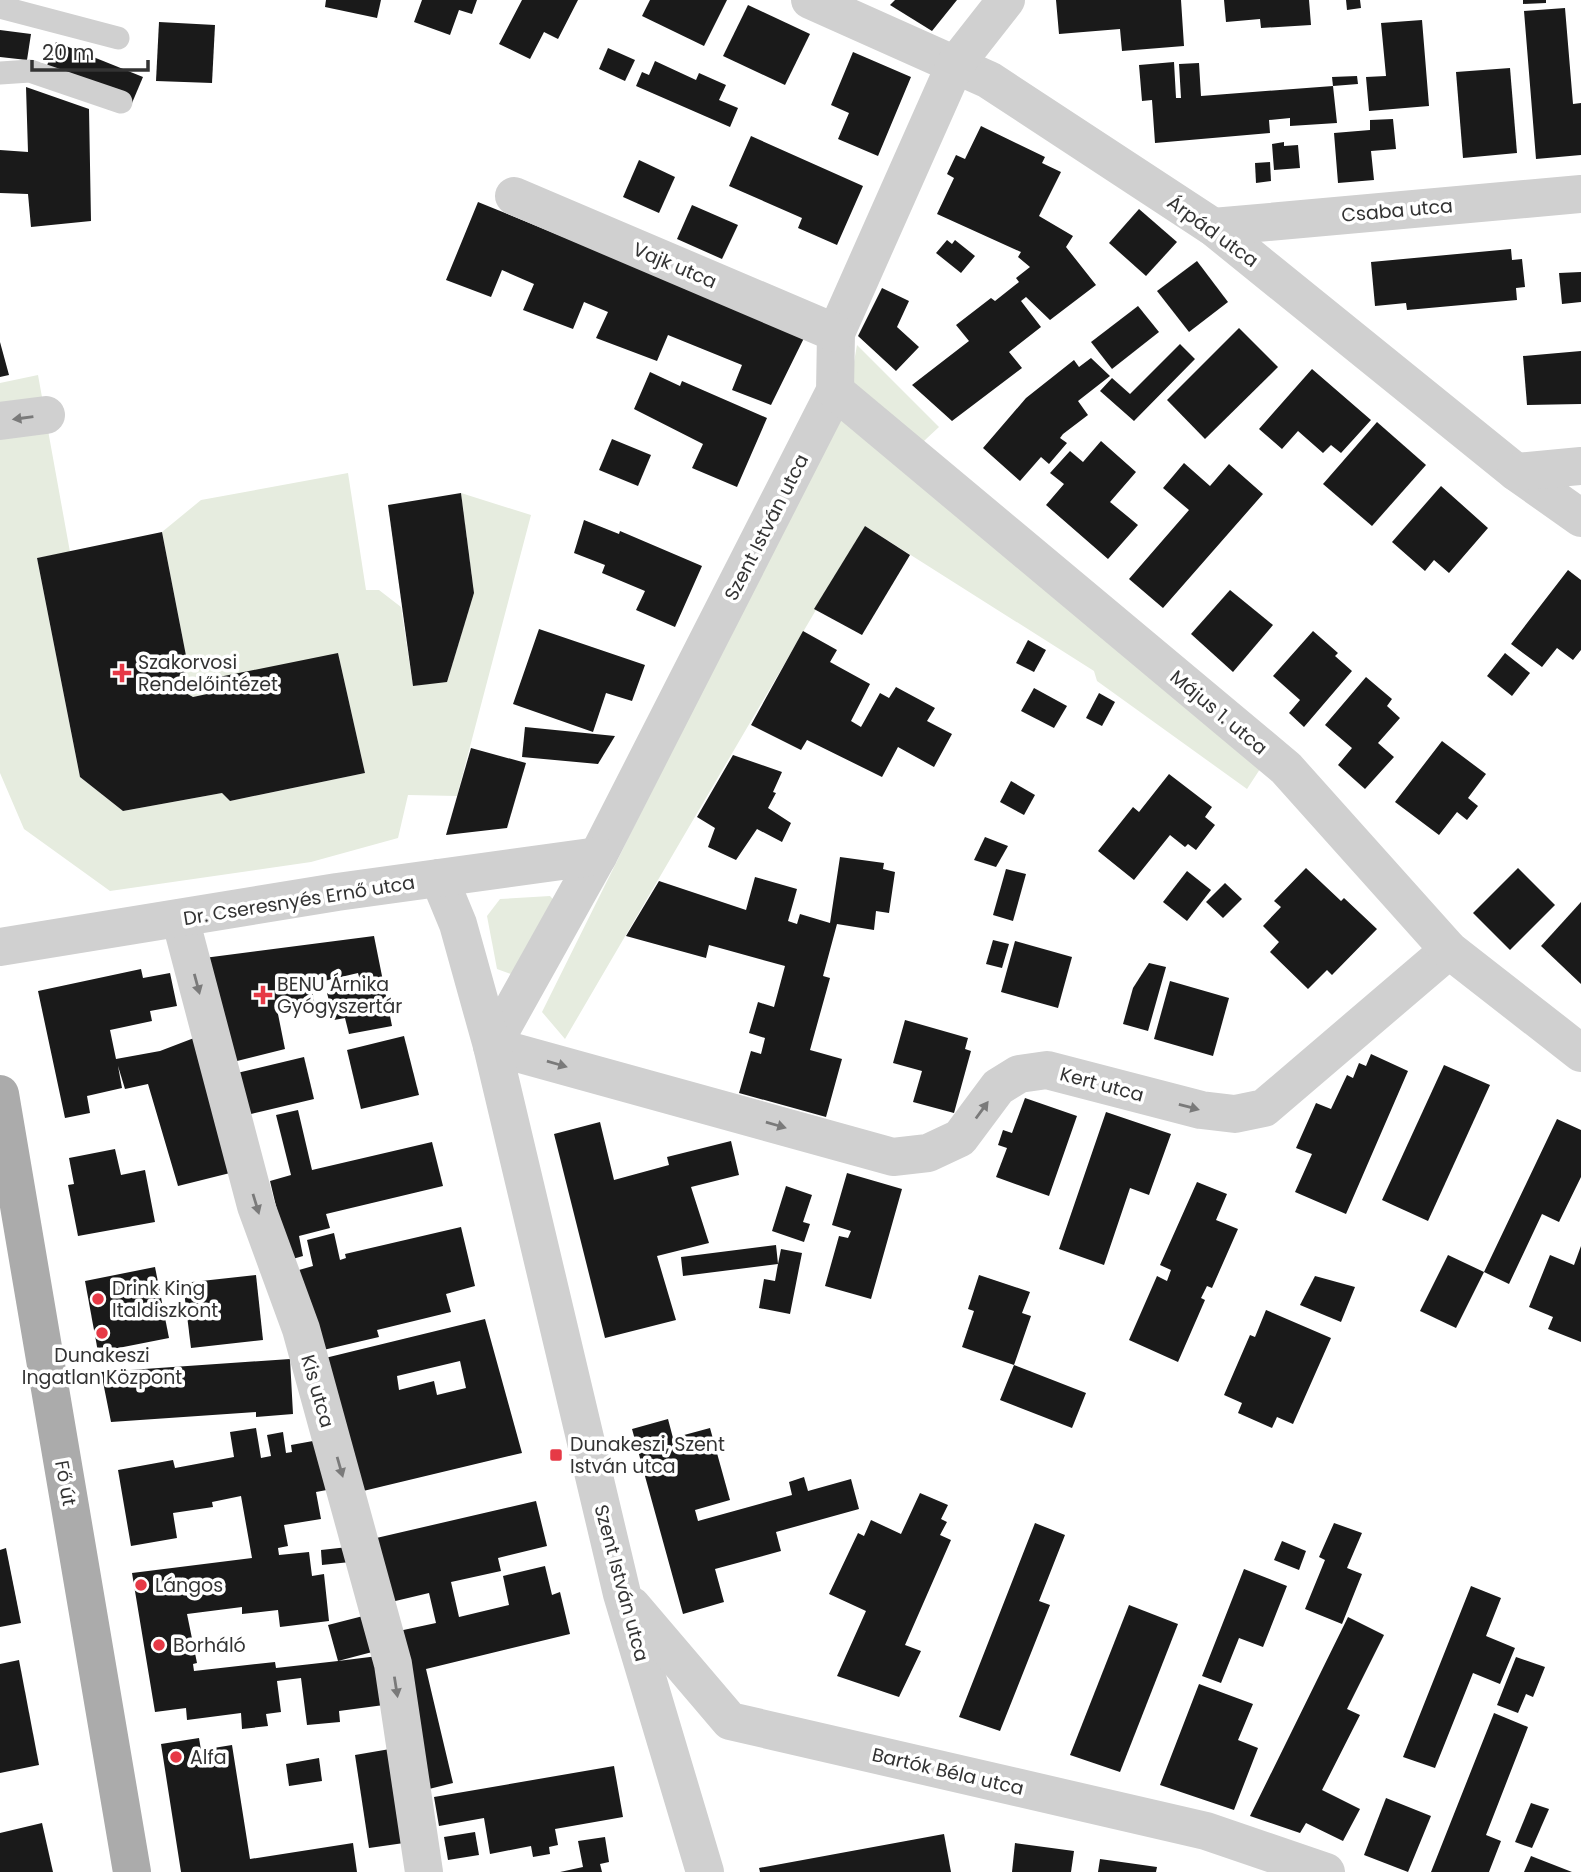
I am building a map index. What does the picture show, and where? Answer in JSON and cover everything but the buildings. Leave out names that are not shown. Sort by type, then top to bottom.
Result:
[{"type":"main road","name":"Fő út","points":[[0,1094],[132,1872]]},
{"type":"street","name":"Árpád utca","points":[[810,0],[989,80],[1213,227],[1516,472],[1581,518]]},
{"type":"street","name":"Szent István utca","points":[[492,1046],[598,856],[835,391],[836,333],[954,65],[1006,0]]},
{"type":"street","name":"Csaba utca","points":[[1213,227],[1581,194]]},
{"type":"street","name":"Vajk utca","points":[[514,196],[836,333]]},
{"type":"street","name":"Május 1. utca","points":[[835,391],[1286,768],[1449,950],[1581,1053]]},
{"type":"street","points":[[0,421],[46,415]]},
{"type":"street","points":[[1516,472],[1581,466]]},
{"type":"street","name":"Dr. Cseresnyés Ernő utca","points":[[0,947],[439,878],[598,856]]},
{"type":"street","name":"Szent István utca","points":[[439,878],[458,924],[492,1046],[622,1594],[705,1872]]},
{"type":"street","name":"Kis utca","points":[[180,918],[256,1206],[301,1329],[393,1664],[424,1872]]},
{"type":"street","name":"Kert utca","points":[[492,1046],[893,1157],[928,1153],[961,1138],[999,1087],[1019,1074],[1047,1070],[1201,1110],[1235,1114],[1264,1108],[1449,950]]},
{"type":"street","name":"Bartók Béla utca","points":[[622,1594],[730,1721],[1206,1831],[1326,1872]]},
{"type":"lane","points":[[0,7],[118,38]]},
{"type":"lane","points":[[0,74],[30,71],[121,102]]},
{"type":"shaded area","points":[[857,345],[939,427],[911,453],[1262,766],[1247,789],[1097,681],[1094,671],[865,526],[565,1039],[542,1012],[848,396]]},
{"type":"shaded area","points":[[38,375],[70,552],[37,558],[80,777],[123,811],[222,793],[230,801],[365,773],[338,653],[207,694],[193,697],[184,692],[180,674],[189,671],[162,532],[201,500],[348,473],[366,590],[379,590],[401,607],[413,686],[447,681],[474,593],[461,493],[531,515],[457,796],[408,795],[398,838],[311,862],[110,891],[24,829],[0,773],[0,383]]},
{"type":"shaded area","points":[[550,896],[559,906],[511,974],[497,969],[487,916],[500,899]]},
{"type":"place","name":"Szakorvosi Rendelőintézet","points":[[122,673]]},
{"type":"place","name":"BENU Árnika Gyógyszertár","points":[[263,995]]},
{"type":"place","name":"Drink King Italdiszkont","points":[[98,1299]]},
{"type":"place","name":"Dunakeszi Ingatlan Központ","points":[[102,1333]]},
{"type":"place","name":"Dunakeszi, Szent István utca","points":[[556,1455]]},
{"type":"place","name":"Lángos","points":[[141,1585]]},
{"type":"place","name":"Borháló","points":[[159,1645]]},
{"type":"place","name":"Alfa","points":[[176,1757]]}]
